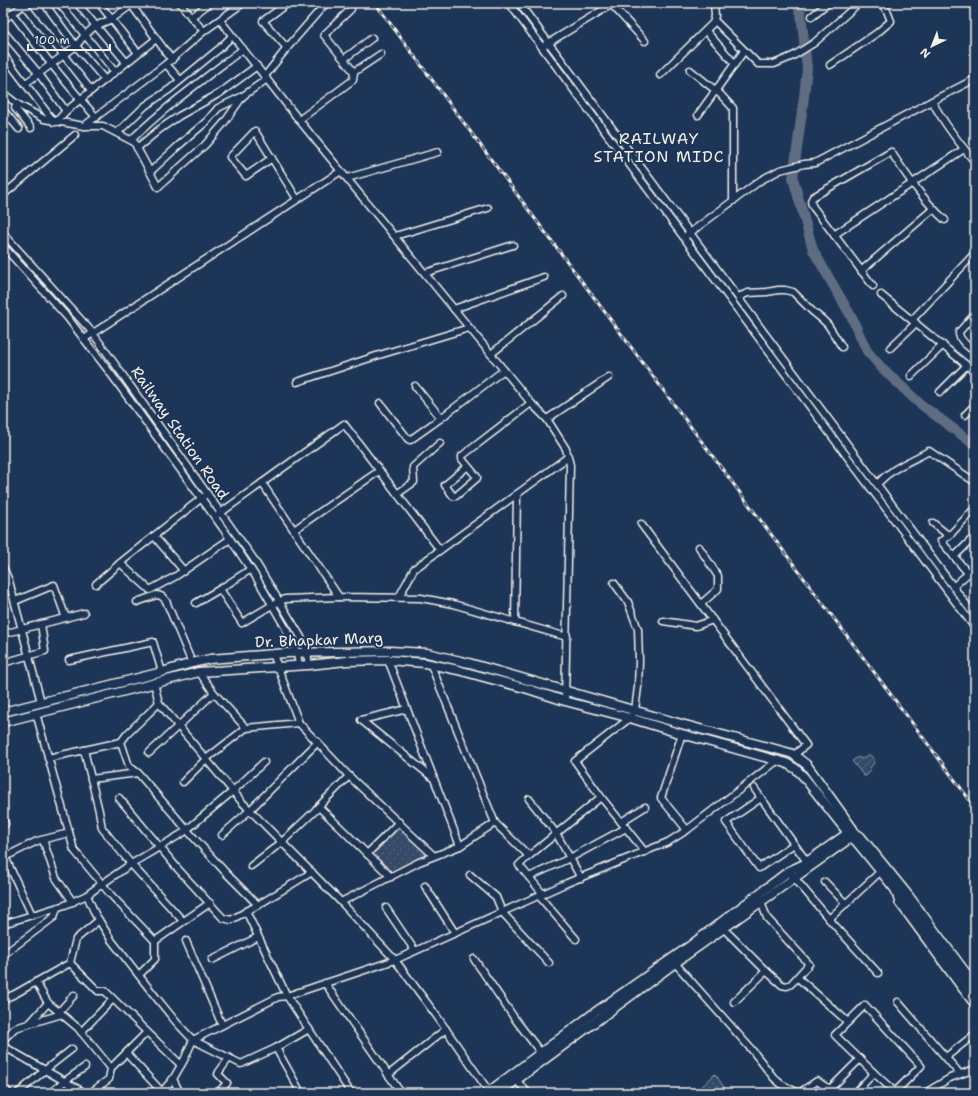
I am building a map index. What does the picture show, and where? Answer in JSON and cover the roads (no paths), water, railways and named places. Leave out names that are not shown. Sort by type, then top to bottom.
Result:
[{"type":"main road","name":"Dr. Bhapkar Marg","points":[[5,712],[192,663],[210,660],[297,653],[390,651],[427,653],[566,690],[794,755]]},
{"type":"main road","name":"Dr. Bhapkar Marg","points":[[6,721],[199,672],[299,666],[346,661],[388,660],[431,664],[528,688],[565,701],[778,760],[791,766],[803,776],[852,836]]},
{"type":"main road","points":[[5,712],[6,721]]},
{"type":"main road","points":[[794,755],[810,770],[852,836],[894,888],[906,898],[975,984]]},
{"type":"main road","points":[[624,996],[675,964],[759,894],[852,836]]},
{"type":"main road","points":[[499,1093],[556,1047],[624,996],[721,926],[760,903],[807,862],[852,836],[861,837],[975,994]]},
{"type":"main road","points":[[488,1092],[541,1052],[556,1047]]},
{"type":"street","points":[[44,3],[76,46],[105,80]]},
{"type":"street","points":[[59,3],[114,72]]},
{"type":"street","points":[[77,3],[126,62]]},
{"type":"street","points":[[99,3],[138,53]]},
{"type":"street","points":[[191,17],[210,3]]},
{"type":"street","points":[[287,48],[262,21],[288,3]]},
{"type":"street","points":[[150,172],[208,121],[218,108],[243,96],[266,77],[287,48],[326,3]]},
{"type":"street","points":[[509,3],[975,628]]},
{"type":"street","points":[[519,3],[975,616]]},
{"type":"street","points":[[660,75],[713,23],[715,16],[714,3]]},
{"type":"street","points":[[812,16],[828,3]]},
{"type":"street","points":[[714,20],[758,64],[774,64],[793,56],[814,43],[859,3]]},
{"type":"street","points":[[830,65],[876,33],[890,20],[887,11],[880,3]]},
{"type":"street","points":[[3,20],[25,4],[91,90]]},
{"type":"street","points":[[26,83],[76,46],[95,26],[112,19],[130,4],[172,60]]},
{"type":"street","points":[[183,4],[191,17],[204,31]]},
{"type":"street","points":[[84,126],[172,60],[204,31],[239,4]]},
{"type":"street","points":[[542,47],[612,4],[646,41]]},
{"type":"street","points":[[299,120],[353,80],[354,72],[324,35],[351,9]]},
{"type":"street","points":[[12,13],[51,64],[96,117]]},
{"type":"street","points":[[220,20],[299,120],[531,403],[547,420],[566,449],[570,465],[565,701]]},
{"type":"street","points":[[3,31],[39,74],[66,111]]},
{"type":"street","points":[[706,31],[735,64]]},
{"type":"street","points":[[117,133],[146,106],[220,48],[232,36]]},
{"type":"street","points":[[344,59],[372,38]]},
{"type":"street","points":[[55,122],[80,99],[156,39]]},
{"type":"street","points":[[131,140],[146,125],[184,94],[243,49]]},
{"type":"street","points":[[698,115],[744,51]]},
{"type":"street","points":[[3,54],[55,122]]},
{"type":"street","points":[[354,72],[381,54]]},
{"type":"street","points":[[166,64],[180,80]]},
{"type":"street","points":[[137,148],[160,129],[220,93],[256,66]]},
{"type":"street","points":[[690,70],[716,91],[733,108],[733,201]]},
{"type":"street","points":[[684,237],[761,180],[780,170],[815,163],[975,79]]},
{"type":"street","points":[[3,93],[17,104],[44,119],[84,126],[103,126],[131,140],[134,142],[158,187],[205,146],[224,123],[243,96]]},
{"type":"street","points":[[932,101],[964,149],[975,162]]},
{"type":"street","points":[[17,104],[15,108],[30,128]]},
{"type":"street","points":[[3,110],[19,129]]},
{"type":"street","points":[[272,158],[246,176],[230,157],[255,131],[272,158],[297,199]]},
{"type":"street","points":[[3,195],[75,135]]},
{"type":"street","points":[[834,235],[964,149]]},
{"type":"street","points":[[347,178],[438,152]]},
{"type":"street","points":[[873,286],[813,207],[811,203],[813,197],[891,152],[912,184],[933,209],[945,220]]},
{"type":"street","points":[[84,339],[92,332],[341,170]]},
{"type":"street","points":[[395,236],[488,208]]},
{"type":"street","points":[[861,271],[933,209]]},
{"type":"street","name":"Railway Station Road","points":[[3,233],[92,332],[221,512],[253,558],[301,637],[307,653],[309,665]]},
{"type":"street","points":[[425,273],[514,245]]},
{"type":"street","name":"Railway Station Road","points":[[3,246],[67,317],[111,374],[215,517],[251,569],[285,627],[297,653],[299,666]]},
{"type":"street","points":[[890,348],[975,253]]},
{"type":"street","points":[[454,309],[544,276]]},
{"type":"street","points":[[738,297],[748,293],[778,290],[793,292],[828,325],[842,347]]},
{"type":"street","points":[[881,295],[975,372]]},
{"type":"street","points":[[491,354],[563,296]]},
{"type":"street","points":[[975,314],[964,325],[958,335],[961,340],[975,352]]},
{"type":"street","points":[[298,382],[376,356],[470,328]]},
{"type":"street","points":[[911,376],[943,345]]},
{"type":"street","points":[[940,392],[967,365]]},
{"type":"street","points":[[380,404],[410,440],[504,370]]},
{"type":"street","points":[[547,420],[610,377]]},
{"type":"street","points":[[415,386],[441,418]]},
{"type":"street","points":[[468,466],[445,485],[453,496],[456,496],[477,478],[468,466],[462,459],[462,456],[531,403]]},
{"type":"street","points":[[965,415],[975,405]]},
{"type":"street","points":[[215,517],[344,424],[440,550]]},
{"type":"street","points":[[397,494],[414,482],[413,467],[440,443]]},
{"type":"street","points":[[877,484],[898,466],[929,451],[975,482]]},
{"type":"street","points":[[399,597],[414,569],[568,457]]},
{"type":"street","points":[[294,530],[379,471]]},
{"type":"street","points":[[262,483],[339,597]]},
{"type":"street","points":[[96,584],[207,493]]},
{"type":"street","points":[[515,622],[517,494]]},
{"type":"street","points":[[968,573],[941,541],[949,536],[975,508]]},
{"type":"street","points":[[933,523],[949,536]]},
{"type":"street","points":[[641,524],[806,745],[794,755]]},
{"type":"street","points":[[154,536],[184,571]]},
{"type":"street","points":[[954,557],[975,536]]},
{"type":"street","points":[[120,563],[150,590],[184,571],[230,539]]},
{"type":"street","points":[[699,547],[718,576],[718,589],[701,604]]},
{"type":"street","points":[[3,567],[9,580],[41,702]]},
{"type":"street","points":[[953,587],[975,567]]},
{"type":"street","points":[[196,604],[251,569]]},
{"type":"street","points":[[614,583],[628,602],[638,629],[639,668],[635,710],[630,718],[575,760],[601,797],[645,852]]},
{"type":"street","points":[[14,601],[54,586],[66,618]]},
{"type":"street","points":[[220,589],[242,623],[285,599],[399,597],[421,598],[453,604],[567,637]]},
{"type":"street","points":[[137,602],[156,595],[163,597],[192,663]]},
{"type":"street","points":[[3,634],[84,613]]},
{"type":"street","points":[[663,621],[696,626],[713,620]]},
{"type":"street","points":[[3,663],[45,651],[41,624]]},
{"type":"street","points":[[69,660],[153,642],[162,672]]},
{"type":"street","points":[[273,654],[299,723],[349,776],[434,856]]},
{"type":"street","points":[[388,660],[460,846]]},
{"type":"street","points":[[431,664],[495,823],[529,856],[532,853]]},
{"type":"street","points":[[199,672],[214,693],[246,728]]},
{"type":"street","points":[[154,683],[159,703],[233,791],[395,960],[446,1029],[488,1092]]},
{"type":"street","points":[[149,754],[214,693]]},
{"type":"street","points":[[48,758],[121,742],[127,734],[159,703]]},
{"type":"street","points":[[407,709],[361,720],[434,779]]},
{"type":"street","points":[[36,713],[74,850],[111,895],[155,941],[155,959],[139,975]]},
{"type":"street","points":[[183,782],[206,759],[246,728],[299,723]]},
{"type":"street","points":[[682,734],[661,798],[687,830]]},
{"type":"street","points":[[121,742],[129,766],[138,772],[187,830],[227,874],[258,905]]},
{"type":"street","points":[[222,835],[250,810],[318,742]]},
{"type":"street","points":[[84,750],[102,828],[131,864],[183,922]]},
{"type":"street","points":[[126,1053],[162,1092],[181,1065],[193,1040],[278,997],[287,996],[395,960],[541,895],[668,842],[687,830],[778,760]]},
{"type":"street","points":[[3,924],[57,908],[87,895],[131,864],[187,830],[233,791],[264,762]]},
{"type":"street","points":[[91,779],[138,772]]},
{"type":"street","points":[[251,866],[282,842],[349,776]]},
{"type":"street","points":[[754,788],[807,862]]},
{"type":"street","points":[[576,939],[519,865],[601,797]]},
{"type":"street","points":[[119,798],[178,869],[223,918],[231,920],[312,872]]},
{"type":"street","points":[[761,798],[726,822],[759,868],[794,844]]},
{"type":"street","points":[[529,799],[556,833],[581,878]]},
{"type":"street","points":[[314,811],[318,807],[391,876]]},
{"type":"street","points":[[621,822],[645,807]]},
{"type":"street","points":[[367,854],[398,822]]},
{"type":"street","points":[[341,902],[419,862],[460,846],[495,823]]},
{"type":"street","points":[[529,877],[570,858],[626,828]]},
{"type":"street","points":[[32,915],[5,857],[37,841],[69,832]]},
{"type":"street","points":[[43,840],[56,878],[73,902]]},
{"type":"street","points":[[829,919],[881,871]]},
{"type":"street","points":[[470,875],[496,897],[502,912],[549,964]]},
{"type":"street","points":[[791,875],[878,973]]},
{"type":"street","points":[[825,882],[846,904]]},
{"type":"street","points":[[425,886],[455,933]]},
{"type":"street","points":[[894,888],[898,902],[975,1006]]},
{"type":"street","points":[[721,926],[782,985],[787,986],[791,984],[809,964],[767,918],[760,903],[759,894]]},
{"type":"street","points":[[87,895],[99,920],[112,941],[177,1023],[193,1040],[241,1064],[276,1048],[308,1029]]},
{"type":"street","points":[[155,941],[210,903]]},
{"type":"street","points":[[3,956],[54,917],[57,908]]},
{"type":"street","points":[[386,908],[415,951]]},
{"type":"street","points":[[246,911],[287,996],[351,1093]]},
{"type":"street","points":[[3,1001],[70,963],[76,939],[99,920]]},
{"type":"street","points":[[212,960],[258,937]]},
{"type":"street","points":[[186,941],[222,1025]]},
{"type":"street","points":[[474,959],[515,1019],[541,1052]]},
{"type":"street","points":[[70,963],[98,991],[105,991],[181,1065]]},
{"type":"street","points":[[675,964],[752,1050],[774,1078],[781,1084],[798,1093],[817,1081],[828,1088],[834,1087],[860,1059]]},
{"type":"street","points":[[734,1002],[766,971]]},
{"type":"street","points":[[798,978],[848,1022]]},
{"type":"street","points":[[36,982],[48,1003],[81,1032],[111,1068]]},
{"type":"street","points":[[325,983],[401,1093]]},
{"type":"street","points":[[3,1040],[15,1028],[61,1013],[74,995]]},
{"type":"street","points":[[81,1032],[113,999]]},
{"type":"street","points":[[898,1002],[960,1074]]},
{"type":"street","points":[[29,1024],[48,1003]]},
{"type":"street","points":[[865,1005],[921,1066],[895,1092],[835,1034],[848,1022],[865,1005]]},
{"type":"street","points":[[388,1075],[446,1029]]},
{"type":"street","points":[[90,1093],[109,1079],[111,1068],[147,1032]]},
{"type":"street","points":[[946,1057],[975,1034]]},
{"type":"street","points":[[3,1046],[86,1093]]},
{"type":"street","points":[[276,1048],[300,1093]]},
{"type":"street","points":[[18,1093],[72,1049]]},
{"type":"street","points":[[218,1093],[227,1083],[218,1074],[218,1072],[229,1058]]},
{"type":"street","points":[[50,1093],[85,1067]]},
{"type":"street","points":[[925,1093],[950,1078],[975,1069]]},
{"type":"street","points":[[855,1093],[874,1073]]},
{"type":"street","points":[[172,1079],[180,1093]]},
{"type":"street","points":[[516,1080],[528,1093]]},
{"type":"street","points":[[3,1087],[9,1093]]},
{"type":"street","points":[[884,1093],[889,1087]]},
{"type":"waterway","points":[[796,3],[801,13],[807,68],[793,178],[813,250],[851,316],[867,351],[881,367],[919,403],[975,445]]},
{"type":"railway","points":[[375,3],[975,807]]},
{"type":"district","name":"RAILWAY STATION MIDC","points":[[659,147]]}]
